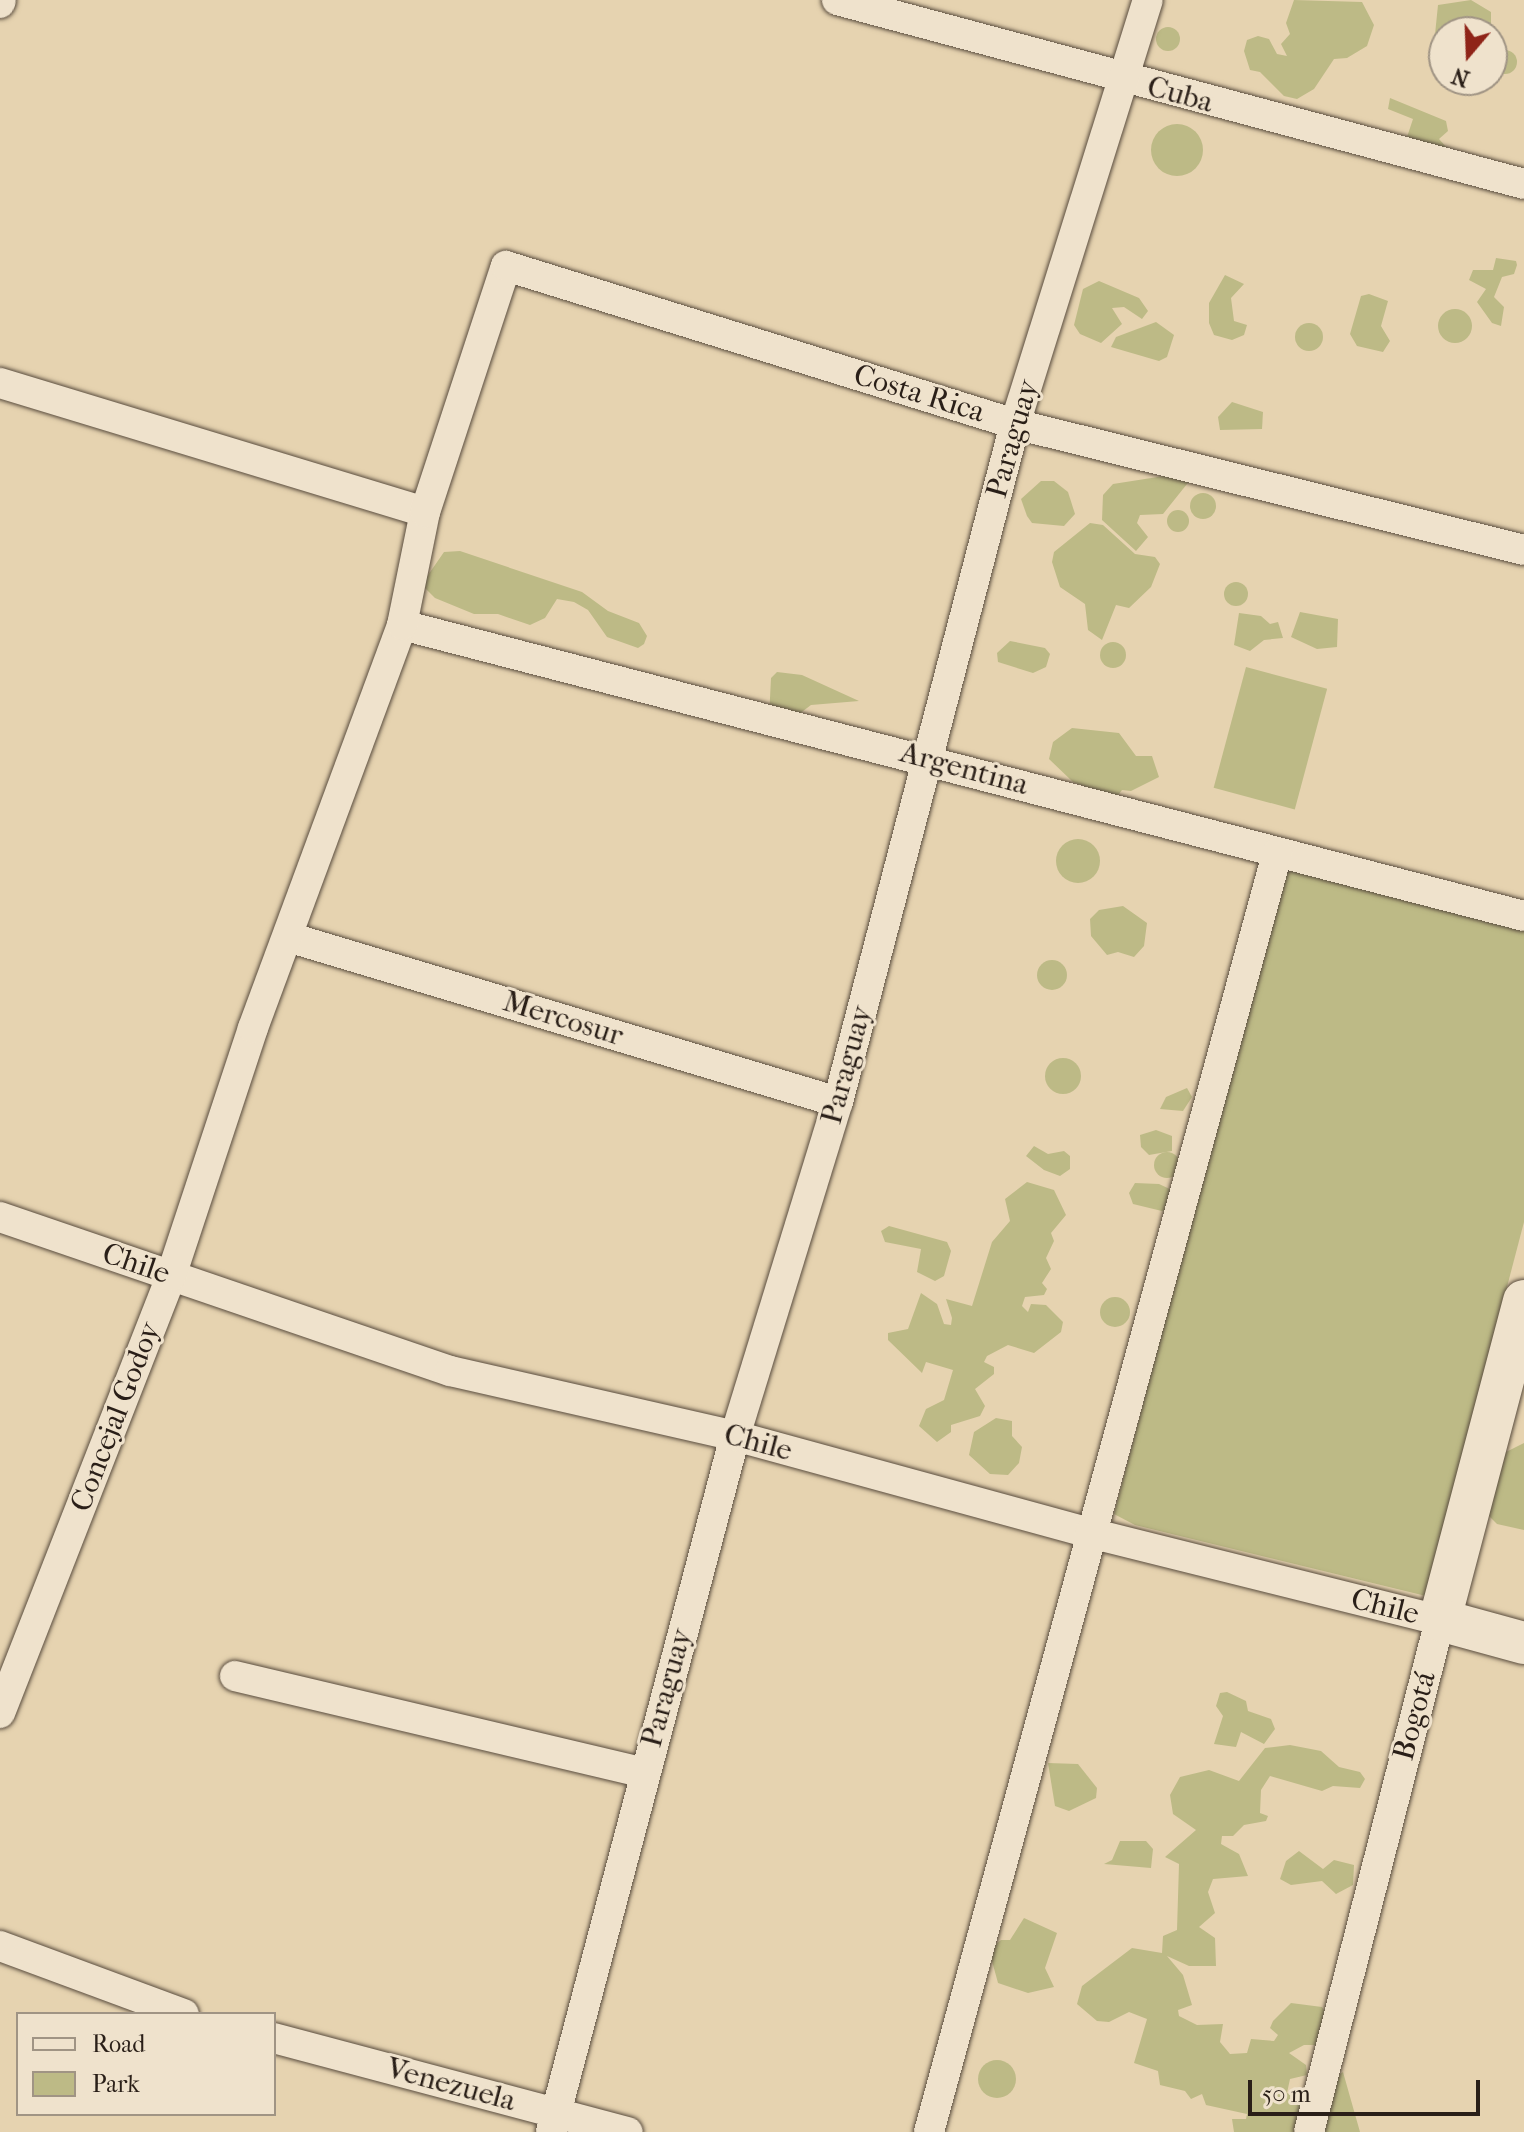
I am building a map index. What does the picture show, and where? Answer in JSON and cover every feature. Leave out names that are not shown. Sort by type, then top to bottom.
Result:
[{"type":"street","name":"Cuba","points":[[837,0],[1126,81],[1524,184]]},
{"type":"street","name":"Paraguay","points":[[553,2123],[735,1436],[838,1102],[1015,424],[1126,81],[1148,0]]},
{"type":"street","name":"Costa Rica","points":[[506,266],[1015,424],[1524,550]]},
{"type":"street","name":"Concejal Godoy","points":[[0,1713],[171,1276],[288,937],[402,625],[425,512],[506,266]]},
{"type":"street","points":[[0,383],[425,512]]},
{"type":"street","name":"Argentina","points":[[402,625],[1524,916]]},
{"type":"street","points":[[929,2132],[1277,854]]},
{"type":"street","name":"Mercosur","points":[[288,937],[838,1102]]},
{"type":"street","name":"Chile","points":[[0,1217],[450,1371],[735,1436],[1090,1533],[1524,1643]]},
{"type":"street","name":"Bogotá","points":[[1309,2132],[1524,1301]]},
{"type":"street","points":[[235,1676],[645,1773]]},
{"type":"street","points":[[0,1946],[179,2012]]},
{"type":"street","name":"Venezuela","points":[[276,2039],[553,2123],[628,2132]]},
{"type":"green space","points":[[1294,0],[1362,2],[1374,25],[1367,46],[1347,58],[1334,59],[1314,89],[1297,99],[1284,96],[1260,72],[1250,70],[1244,51],[1247,40],[1258,36],[1269,39],[1277,54],[1287,56],[1281,44],[1290,34],[1286,23]]},
{"type":"green space","points":[[1471,0],[1491,12],[1491,16],[1437,16],[1438,5]]},
{"type":"green space","points":[[1168,27],[1179,34],[1180,39],[1173,50],[1168,51],[1157,44],[1156,39],[1163,28]]},
{"type":"green space","points":[[1508,50],[1517,57],[1517,67],[1508,74]]},
{"type":"green space","points":[[1390,98],[1446,121],[1448,131],[1439,139],[1448,149],[1406,140],[1413,119],[1388,109]]},
{"type":"green space","points":[[1177,124],[1195,132],[1203,150],[1195,168],[1177,176],[1159,168],[1151,150],[1159,132]]},
{"type":"green space","points":[[1496,258],[1516,261],[1517,265],[1514,274],[1502,277],[1494,297],[1504,307],[1501,326],[1492,323],[1477,302],[1486,289],[1469,280],[1473,270],[1493,270]]},
{"type":"green space","points":[[1225,275],[1244,284],[1231,298],[1234,321],[1247,325],[1244,335],[1232,340],[1214,335],[1209,323],[1209,303]]},
{"type":"green space","points":[[1099,281],[1139,298],[1148,311],[1142,319],[1124,307],[1112,308],[1122,324],[1101,343],[1080,334],[1074,325],[1083,289]]},
{"type":"green space","points":[[1369,294],[1388,301],[1381,326],[1390,341],[1383,352],[1357,346],[1350,334],[1361,296]]},
{"type":"green space","points":[[1455,309],[1467,314],[1472,326],[1467,338],[1455,343],[1443,338],[1438,326],[1443,314]]},
{"type":"green space","points":[[1156,322],[1174,335],[1167,357],[1159,361],[1111,347],[1116,337]]},
{"type":"green space","points":[[1309,323],[1319,327],[1323,337],[1319,347],[1309,351],[1299,347],[1295,337],[1299,327]]},
{"type":"green space","points":[[1232,402],[1263,412],[1262,429],[1220,430],[1218,417]]},
{"type":"green space","points":[[1164,476],[1191,479],[1163,514],[1140,515],[1137,523],[1148,537],[1136,551],[1102,520],[1103,495],[1113,484]]},
{"type":"green space","points":[[1041,481],[1054,481],[1068,492],[1075,514],[1064,526],[1032,523],[1027,516],[1021,499]]},
{"type":"green space","points":[[1203,493],[1212,497],[1216,506],[1212,515],[1203,519],[1194,515],[1190,506],[1194,497]]},
{"type":"green space","points":[[1178,510],[1186,513],[1189,521],[1186,529],[1178,532],[1170,529],[1167,521],[1170,513]]},
{"type":"green space","points":[[1090,523],[1103,525],[1135,554],[1155,557],[1160,564],[1151,587],[1129,608],[1116,605],[1102,640],[1088,630],[1085,604],[1060,587],[1052,562],[1054,552]]},
{"type":"green space","points":[[460,551],[582,592],[608,611],[639,623],[647,636],[644,644],[638,648],[607,637],[588,610],[574,602],[557,599],[545,618],[530,625],[498,614],[474,614],[435,598],[423,586],[426,578],[444,552]]},
{"type":"green space","points":[[1236,582],[1245,585],[1248,594],[1245,603],[1236,606],[1227,603],[1224,594],[1227,585]]},
{"type":"green space","points":[[1300,612],[1338,619],[1337,647],[1317,649],[1291,637]]},
{"type":"green space","points":[[1239,613],[1261,616],[1270,624],[1278,622],[1283,638],[1264,640],[1250,651],[1234,645]]},
{"type":"green space","points":[[1010,641],[1045,648],[1050,654],[1046,667],[1033,673],[998,662],[997,653]]},
{"type":"green space","points":[[1113,642],[1122,646],[1126,655],[1122,664],[1113,668],[1104,664],[1100,655],[1104,646]]},
{"type":"green space","points":[[1246,667],[1327,689],[1295,809],[1214,788]]},
{"type":"green space","points":[[777,672],[802,675],[859,701],[811,705],[799,714],[769,718],[771,678]]},
{"type":"green space","points":[[1072,728],[1119,733],[1136,756],[1152,756],[1159,777],[1131,791],[1122,790],[1116,798],[1073,782],[1049,759],[1053,742]]},
{"type":"green space","points":[[1078,839],[1093,846],[1100,861],[1093,876],[1078,883],[1063,876],[1056,861],[1063,846]]},
{"type":"green space","points":[[1284,867],[1524,930],[1524,1222],[1426,1596],[1135,1525],[1114,1514]]},
{"type":"green space","points":[[1123,906],[1147,923],[1144,946],[1134,957],[1118,952],[1107,955],[1091,936],[1090,919],[1099,910]]},
{"type":"green space","points":[[1052,960],[1063,964],[1067,975],[1063,986],[1052,990],[1041,986],[1037,975],[1041,964]]},
{"type":"green space","points":[[1063,1058],[1076,1063],[1081,1076],[1076,1089],[1063,1094],[1050,1089],[1045,1076],[1050,1063]]},
{"type":"green space","points":[[1187,1088],[1192,1097],[1183,1111],[1160,1109],[1166,1097]]},
{"type":"green space","points":[[1156,1130],[1172,1136],[1172,1151],[1149,1155],[1141,1147],[1140,1135]]},
{"type":"green space","points":[[1034,1146],[1048,1154],[1064,1151],[1070,1156],[1070,1169],[1060,1176],[1044,1170],[1026,1156]]},
{"type":"green space","points":[[1167,1152],[1176,1156],[1180,1165],[1176,1174],[1167,1178],[1158,1174],[1154,1165],[1158,1156]]},
{"type":"green space","points":[[1027,1182],[1054,1190],[1066,1215],[1051,1233],[1054,1241],[1046,1258],[1051,1269],[1042,1283],[1047,1289],[1044,1295],[1025,1297],[1022,1306],[1028,1312],[1031,1304],[1046,1305],[1063,1322],[1061,1332],[1034,1353],[1008,1345],[987,1356],[984,1362],[994,1367],[994,1374],[975,1389],[985,1406],[980,1416],[951,1425],[951,1432],[937,1442],[919,1426],[926,1409],[944,1400],[953,1370],[926,1362],[922,1373],[888,1340],[888,1333],[908,1329],[921,1293],[937,1304],[944,1324],[951,1325],[952,1318],[946,1299],[972,1306],[992,1242],[1010,1221],[1005,1199]]},
{"type":"green space","points":[[1135,1183],[1159,1184],[1174,1191],[1166,1212],[1133,1204],[1129,1193]]},
{"type":"green space","points":[[889,1226],[947,1242],[951,1251],[944,1276],[935,1281],[917,1272],[921,1249],[885,1242],[881,1231]]},
{"type":"green space","points":[[1115,1297],[1126,1301],[1130,1312],[1126,1323],[1115,1327],[1104,1323],[1100,1312],[1104,1301]]},
{"type":"green space","points":[[996,1418],[1012,1421],[1012,1436],[1022,1447],[1019,1463],[1008,1475],[990,1474],[969,1455],[974,1432]]},
{"type":"green space","points":[[1524,1443],[1524,1530],[1497,1524],[1488,1515],[1500,1455]]},
{"type":"green space","points":[[1227,1692],[1246,1701],[1248,1711],[1271,1719],[1275,1729],[1264,1744],[1241,1732],[1236,1747],[1214,1744],[1223,1716],[1216,1706],[1220,1693]]},
{"type":"green space","points":[[1290,1745],[1321,1751],[1339,1767],[1360,1772],[1365,1779],[1360,1788],[1333,1786],[1322,1791],[1270,1776],[1261,1790],[1260,1813],[1268,1816],[1266,1821],[1244,1825],[1233,1836],[1222,1836],[1221,1844],[1239,1854],[1248,1876],[1213,1879],[1208,1892],[1215,1913],[1199,1927],[1215,1938],[1216,1966],[1189,1966],[1167,1956],[1183,1975],[1192,2005],[1178,2010],[1179,2016],[1197,2025],[1223,2024],[1220,2042],[1230,2054],[1247,2053],[1251,2039],[1274,2041],[1278,2035],[1270,2028],[1273,2021],[1291,2003],[1322,2007],[1328,2017],[1324,2045],[1304,2045],[1289,2053],[1306,2065],[1307,2075],[1290,2079],[1287,2093],[1305,2099],[1343,2072],[1360,2132],[1234,2132],[1232,2119],[1246,2119],[1247,2114],[1206,2105],[1202,2094],[1191,2099],[1185,2091],[1160,2085],[1158,2071],[1134,2063],[1147,2019],[1129,2012],[1109,2022],[1097,2021],[1077,2004],[1082,1986],[1132,1948],[1162,1953],[1163,1936],[1177,1930],[1179,1864],[1165,1857],[1196,1830],[1173,1814],[1170,1795],[1180,1777],[1209,1770],[1239,1781],[1265,1748]]},
{"type":"green space","points":[[1048,1763],[1078,1764],[1097,1788],[1096,1798],[1069,1811],[1055,1806]]},
{"type":"green space","points":[[1120,1841],[1146,1841],[1153,1849],[1151,1868],[1104,1864],[1112,1860]]},
{"type":"green space","points":[[1299,1851],[1323,1869],[1334,1860],[1354,1865],[1353,1885],[1336,1894],[1322,1881],[1291,1885],[1280,1879],[1286,1861]]},
{"type":"green space","points":[[1024,1918],[1057,1933],[1045,1968],[1054,1987],[1028,1993],[998,1983],[989,1950],[1001,1940],[1010,1940]]},
{"type":"green space","points":[[997,2060],[1010,2066],[1016,2079],[1010,2092],[997,2098],[984,2092],[978,2079],[984,2066]]}]
